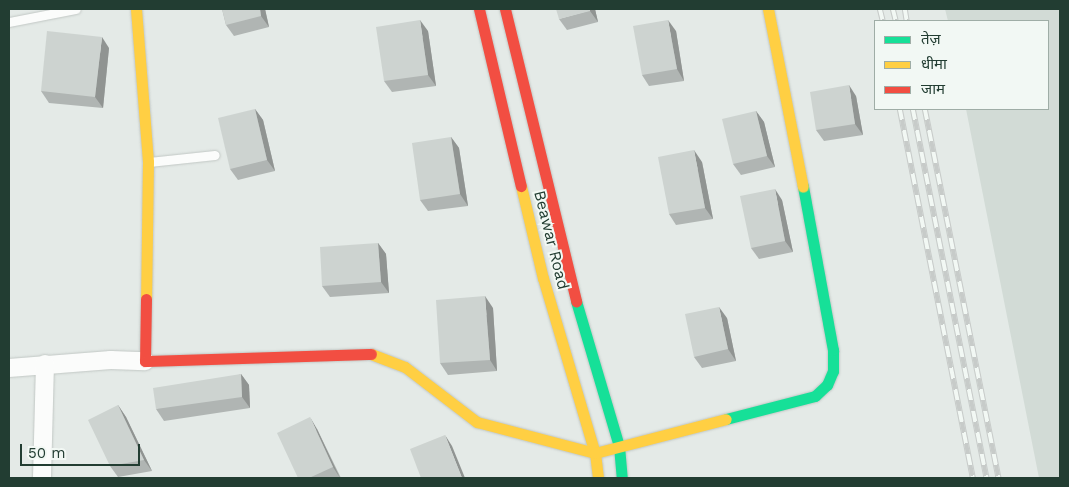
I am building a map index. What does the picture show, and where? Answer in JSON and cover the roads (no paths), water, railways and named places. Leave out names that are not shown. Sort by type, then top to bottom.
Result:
[{"type":"street","points":[[136,9],[148,162],[145,360]]},
{"type":"street","name":"Beawar Road","points":[[479,9],[543,278],[595,452],[598,478]]},
{"type":"street","name":"Beawar Road","points":[[505,9],[567,272],[619,446],[622,478]]},
{"type":"street","points":[[9,368],[45,364],[145,360],[375,354],[405,367],[477,422],[595,452],[815,396],[827,385],[833,371],[832,350],[788,106],[768,9]]},
{"type":"street","points":[[42,478],[45,364]]},
{"type":"lane","points":[[9,22],[76,9]]},
{"type":"lane","points":[[148,162],[216,155]]},
{"type":"railway","points":[[880,9],[883,20]]},
{"type":"railway","points":[[893,9],[896,20]]},
{"type":"railway","points":[[905,9],[907,20]]},
{"type":"railway","points":[[900,110],[973,478]]},
{"type":"railway","points":[[913,110],[987,478]]},
{"type":"railway","points":[[925,110],[999,478]]}]
